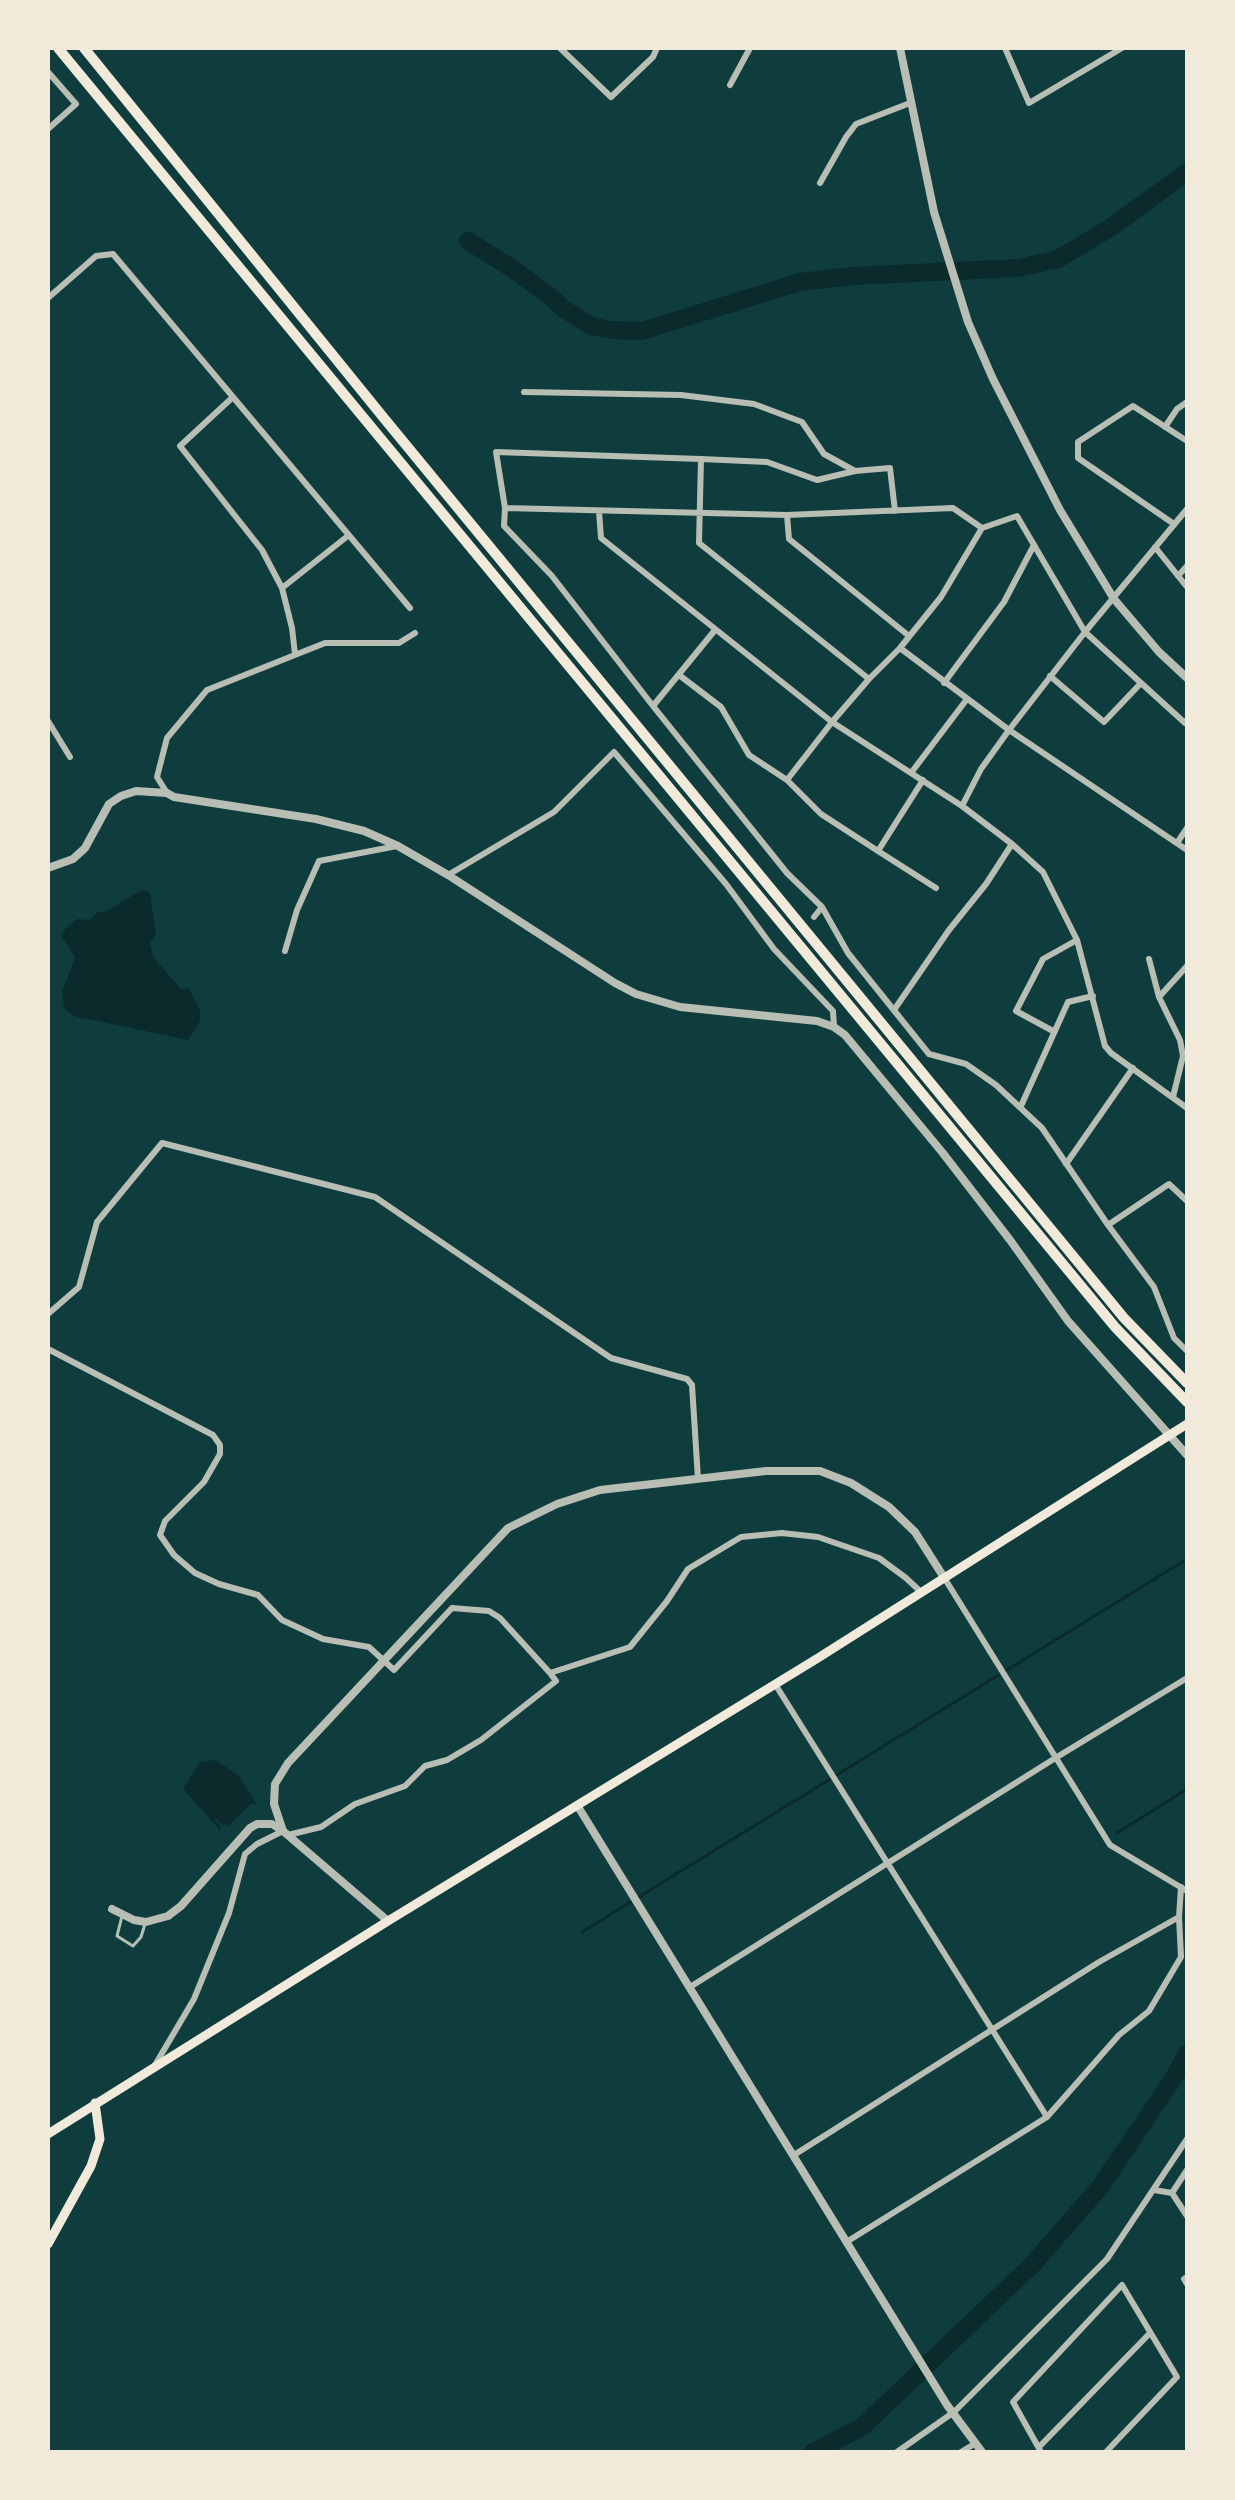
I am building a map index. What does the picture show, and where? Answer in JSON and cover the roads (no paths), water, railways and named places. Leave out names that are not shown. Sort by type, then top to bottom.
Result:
[{"type":"highway","points":[[56,48],[387,444],[1107,1318],[1187,1402]]},
{"type":"highway","points":[[85,48],[375,408],[1109,1299],[1187,1383]]},
{"type":"main road","points":[[48,2134],[388,1921],[945,1579],[1187,1424]]},
{"type":"main road","points":[[48,2244],[91,2166],[100,2139],[95,2103]]},
{"type":"street","points":[[560,48],[611,97],[653,57],[657,48]]},
{"type":"street","points":[[730,85],[750,48]]},
{"type":"street","points":[[900,48],[934,212],[964,308],[993,379],[1032,458],[1081,547],[1114,598],[1159,652],[1187,678]]},
{"type":"street","points":[[1005,48],[1029,103],[1122,48]]},
{"type":"street","points":[[48,72],[76,104],[48,129]]},
{"type":"street","points":[[820,183],[846,136],[856,124],[910,103]]},
{"type":"street","points":[[48,298],[96,256],[113,254],[410,608]]},
{"type":"street","points":[[524,392],[681,395],[754,404],[802,422],[824,454],[855,471]]},
{"type":"street","points":[[233,397],[180,446],[262,550],[282,588],[292,628],[295,654]]},
{"type":"street","points":[[1165,427],[1177,409],[1187,402]]},
{"type":"street","points":[[1174,524],[1078,458],[1078,442],[1133,406],[1187,441]]},
{"type":"street","points":[[895,511],[890,468],[855,471],[817,480],[767,462],[496,452],[505,508],[504,526],[552,576],[787,873],[822,907],[848,953],[930,1054],[966,1064],[1021,1106],[1042,1128],[1108,1225],[1154,1287],[1174,1338],[1187,1351]]},
{"type":"street","points":[[701,459],[699,543],[869,679]]},
{"type":"street","points":[[505,508],[787,515],[953,508],[982,528]]},
{"type":"street","points":[[962,806],[981,769],[1009,729],[1050,675],[1187,509]]},
{"type":"street","points":[[599,511],[601,538],[832,722],[962,806],[1012,844],[1043,872],[1077,940],[1106,1046],[1111,1053],[1187,1108]]},
{"type":"street","points":[[787,515],[789,539],[909,636]]},
{"type":"street","points":[[787,780],[832,722],[869,679],[900,648],[940,597],[982,528],[1017,516],[1085,632],[1185,723],[1187,720]]},
{"type":"street","points":[[282,588],[349,535]]},
{"type":"street","points":[[944,683],[1004,602],[1034,545]]},
{"type":"street","points":[[1155,546],[1187,587]]},
{"type":"street","points":[[1178,576],[1187,566]]},
{"type":"street","points":[[653,706],[715,630]]},
{"type":"street","points":[[167,793],[157,777],[167,738],[207,690],[325,643],[399,643],[415,633]]},
{"type":"street","points":[[900,648],[944,683],[1009,729],[1187,850]]},
{"type":"street","points":[[679,675],[721,707],[749,755],[787,780],[821,814],[936,888]]},
{"type":"street","points":[[1050,675],[1104,722],[1141,683]]},
{"type":"street","points":[[911,773],[967,699]]},
{"type":"street","points":[[48,721],[70,758]]},
{"type":"street","points":[[448,875],[554,812],[614,752],[726,884],[774,949],[833,1011],[834,1027]]},
{"type":"street","points":[[878,851],[922,780]]},
{"type":"street","points":[[48,868],[73,859],[85,848],[109,804],[136,791],[167,793],[316,819],[364,831],[398,846],[636,994],[680,1007],[817,1021],[834,1027],[845,1035],[888,1085],[1010,1240],[1068,1321],[1187,1455]]},
{"type":"street","points":[[1177,843],[1187,828]]},
{"type":"street","points":[[894,1010],[949,930],[986,884],[1012,844]]},
{"type":"street","points":[[285,951],[297,910],[319,861],[398,846]]},
{"type":"street","points":[[814,917],[822,907]]},
{"type":"street","points":[[1053,1031],[1016,1011],[1043,959],[1077,940]]},
{"type":"street","points":[[1149,958],[1159,997],[1183,1040],[1185,1056],[1173,1097]]},
{"type":"street","points":[[1159,997],[1187,966]]},
{"type":"street","points":[[1021,1106],[1068,1002],[1093,996]]},
{"type":"street","points":[[1066,1164],[1133,1068]]},
{"type":"street","points":[[48,1314],[80,1287],[97,1222],[162,1143],[375,1197],[611,1358],[687,1379],[692,1385],[698,1479]]},
{"type":"street","points":[[1108,1225],[1169,1184],[1187,1201]]},
{"type":"street","points":[[48,1349],[213,1435],[220,1445],[220,1454],[204,1482],[165,1521],[160,1534],[174,1555],[195,1573],[219,1584],[258,1595],[282,1620],[323,1639],[369,1647],[394,1670],[452,1608],[489,1611],[500,1618],[556,1681],[481,1740],[447,1760],[425,1766],[405,1786],[355,1804],[321,1827],[286,1833],[256,1845],[245,1854],[229,1913],[194,1999],[153,2068]]},
{"type":"street","points":[[286,1833],[274,1804],[275,1784],[288,1762],[508,1528],[557,1504],[600,1490],[766,1471],[820,1471],[851,1483],[889,1507],[915,1532],[1110,1845],[1184,1889],[1179,1917],[1182,1957],[1149,2011],[1119,2035],[1047,2117],[848,2241]]},
{"type":"street","points":[[550,1673],[630,1647],[667,1601],[688,1569],[741,1537],[782,1533],[818,1537],[879,1558],[921,1592]]},
{"type":"street","points":[[690,1987],[1187,1678]]},
{"type":"street","points":[[776,1684],[1047,2117]]},
{"type":"street","points":[[577,1805],[848,2241],[947,2405],[982,2452]]},
{"type":"street","points":[[112,1909],[134,1920],[146,1922],[175,1912],[250,1828],[257,1824],[272,1824],[286,1833],[388,1921]]},
{"type":"street","points":[[794,2155],[1099,1962],[1179,1917]]},
{"type":"street","points":[[897,2452],[954,2412],[1107,2259],[1187,2139]]},
{"type":"street","points":[[1172,2193],[1187,2170]]},
{"type":"street","points":[[1154,2190],[1172,2193],[1187,2216]]},
{"type":"street","points":[[1187,2277],[1184,2279],[1187,2284]]},
{"type":"street","points":[[1106,2452],[1177,2378],[1122,2285],[1013,2402],[1041,2449],[1150,2333]]},
{"type":"street","points":[[962,2452],[976,2443]]},
{"type":"lane","points":[[122,1915],[117,1936],[133,1946],[141,1936],[146,1922]]},
{"type":"water","points":[[142,890],[150,893],[156,935],[150,943],[154,958],[181,989],[189,988],[200,1011],[200,1021],[188,1040],[74,1016],[64,1008],[62,992],[75,957],[62,937],[65,929],[77,919],[90,920],[97,912],[105,912]]},
{"type":"water","points":[[215,1760],[239,1776],[257,1805],[251,1804],[228,1826],[226,1824],[223,1826],[216,1818],[214,1819],[222,1828],[220,1830],[183,1789],[200,1762]]},
{"type":"waterway","points":[[468,241],[510,267],[564,309],[591,326],[611,330],[642,331],[800,282],[853,276],[1018,268],[1058,259],[1110,228],[1187,172]]},
{"type":"waterway","points":[[582,1932],[1187,1559]]},
{"type":"waterway","points":[[1117,1833],[1187,1789]]},
{"type":"waterway","points":[[813,2452],[862,2427],[1033,2264],[1100,2187],[1173,2079],[1187,2053]]}]
